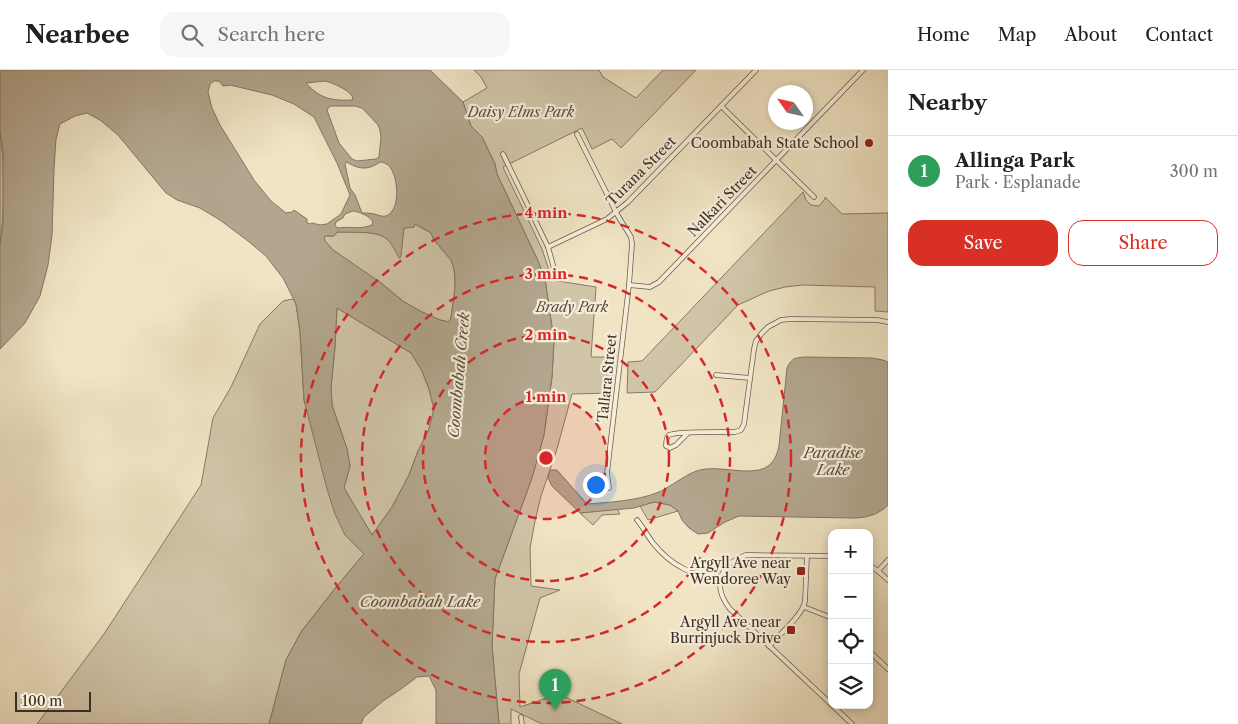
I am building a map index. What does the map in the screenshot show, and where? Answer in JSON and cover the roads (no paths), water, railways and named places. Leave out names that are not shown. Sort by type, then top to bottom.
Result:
[{"type":"street","name":"Turana Street","points":[[548,247],[607,219],[617,212],[756,70]]},
{"type":"street","name":"Nalkari Street","points":[[629,285],[650,286],[659,282],[863,70]]},
{"type":"street","points":[[721,106],[814,197]]},
{"type":"street","name":"Tallara Street","points":[[577,134],[632,244],[607,473],[609,488]]},
{"type":"street","points":[[503,154],[548,247],[556,276]]},
{"type":"street","points":[[688,432],[673,447],[666,446],[669,435],[688,432],[735,432],[741,430],[744,424],[756,341],[774,323],[790,319],[877,320],[888,322]]},
{"type":"street","points":[[716,375],[750,378]]},
{"type":"street","points":[[637,520],[653,542],[678,566],[692,574],[720,581]]},
{"type":"street","points":[[828,556],[746,555],[736,558],[724,572],[720,581],[723,601],[730,610],[828,701]]},
{"type":"street","points":[[769,646],[804,607],[807,556]]},
{"type":"street","points":[[878,571],[888,560]]},
{"type":"street","points":[[873,568],[888,580]]},
{"type":"street","points":[[804,607],[828,616]]},
{"type":"street","points":[[873,656],[888,669]]},
{"type":"street","points":[[836,709],[852,724]]},
{"type":"street","points":[[521,717],[522,724]]},
{"type":"water","name":"Coombabah Lake","points":[[0,70],[430,70],[463,102],[471,126],[482,137],[495,164],[497,174],[545,279],[554,341],[552,377],[544,435],[532,478],[495,579],[492,646],[499,724],[436,724],[436,690],[429,676],[417,677],[383,701],[364,717],[361,724],[269,724],[286,660],[301,632],[364,554],[345,535],[335,514],[327,489],[304,400],[300,332],[296,304],[283,278],[266,256],[220,220],[200,208],[177,200],[166,193],[118,135],[100,120],[87,113],[75,116],[60,124],[56,139],[52,235],[48,265],[40,296],[25,323],[0,349],[0,245],[3,223],[3,154],[0,130]],"holes":[[[214,81],[219,81],[223,86],[230,85],[272,95],[294,104],[314,117],[337,163],[350,195],[341,214],[327,224],[310,224],[307,223],[307,219],[294,210],[286,213],[271,201],[254,180],[220,125],[212,108],[208,92],[210,84]],[[325,81],[331,83],[347,91],[353,100],[327,98],[316,93],[306,83]],[[330,106],[355,106],[362,108],[378,125],[380,130],[379,157],[376,159],[357,161],[352,159],[339,143],[327,110]],[[346,162],[363,168],[371,167],[380,162],[384,163],[391,169],[396,183],[397,191],[394,207],[386,216],[362,213],[350,188]],[[353,211],[370,218],[373,222],[372,225],[364,227],[337,228],[336,222],[343,218],[345,214]],[[415,224],[431,233],[434,240],[451,260],[455,281],[449,322],[440,320],[404,302],[381,283],[333,250],[324,237],[334,236],[337,232],[379,235],[388,240],[400,258],[404,228],[414,227]],[[337,308],[411,353],[422,371],[429,389],[434,409],[429,429],[409,475],[392,507],[372,535],[344,488],[350,466],[347,449],[332,405],[331,387]]]},
{"type":"water","name":"Paradise Lake","points":[[805,357],[872,358],[888,362],[888,505],[876,514],[852,518],[739,516],[708,533],[698,534],[689,528],[682,520],[678,511],[670,505],[654,502],[634,508],[580,513],[552,486],[548,478],[550,470],[557,470],[587,504],[624,501],[651,495],[700,470],[750,471],[765,468],[775,458],[779,446],[787,368],[794,359]]},
{"type":"place","name":"Coombabah State School","points":[[869,143]]},
{"type":"place","name":"Argyll Ave near Wendoree Way","points":[[801,571]]},
{"type":"place","name":"Argyll Ave near Burrinjuck Drive","points":[[791,630]]},
{"type":"place","name":"Allinga Park","points":[[555,710]]},
{"type":"park label","name":"Daisy Elms Park","points":[[521,112]]},
{"type":"park label","name":"Brady Park","points":[[572,307]]},
{"type":"water label","name":"Coombabah Creek","points":[[459,375]]}]
